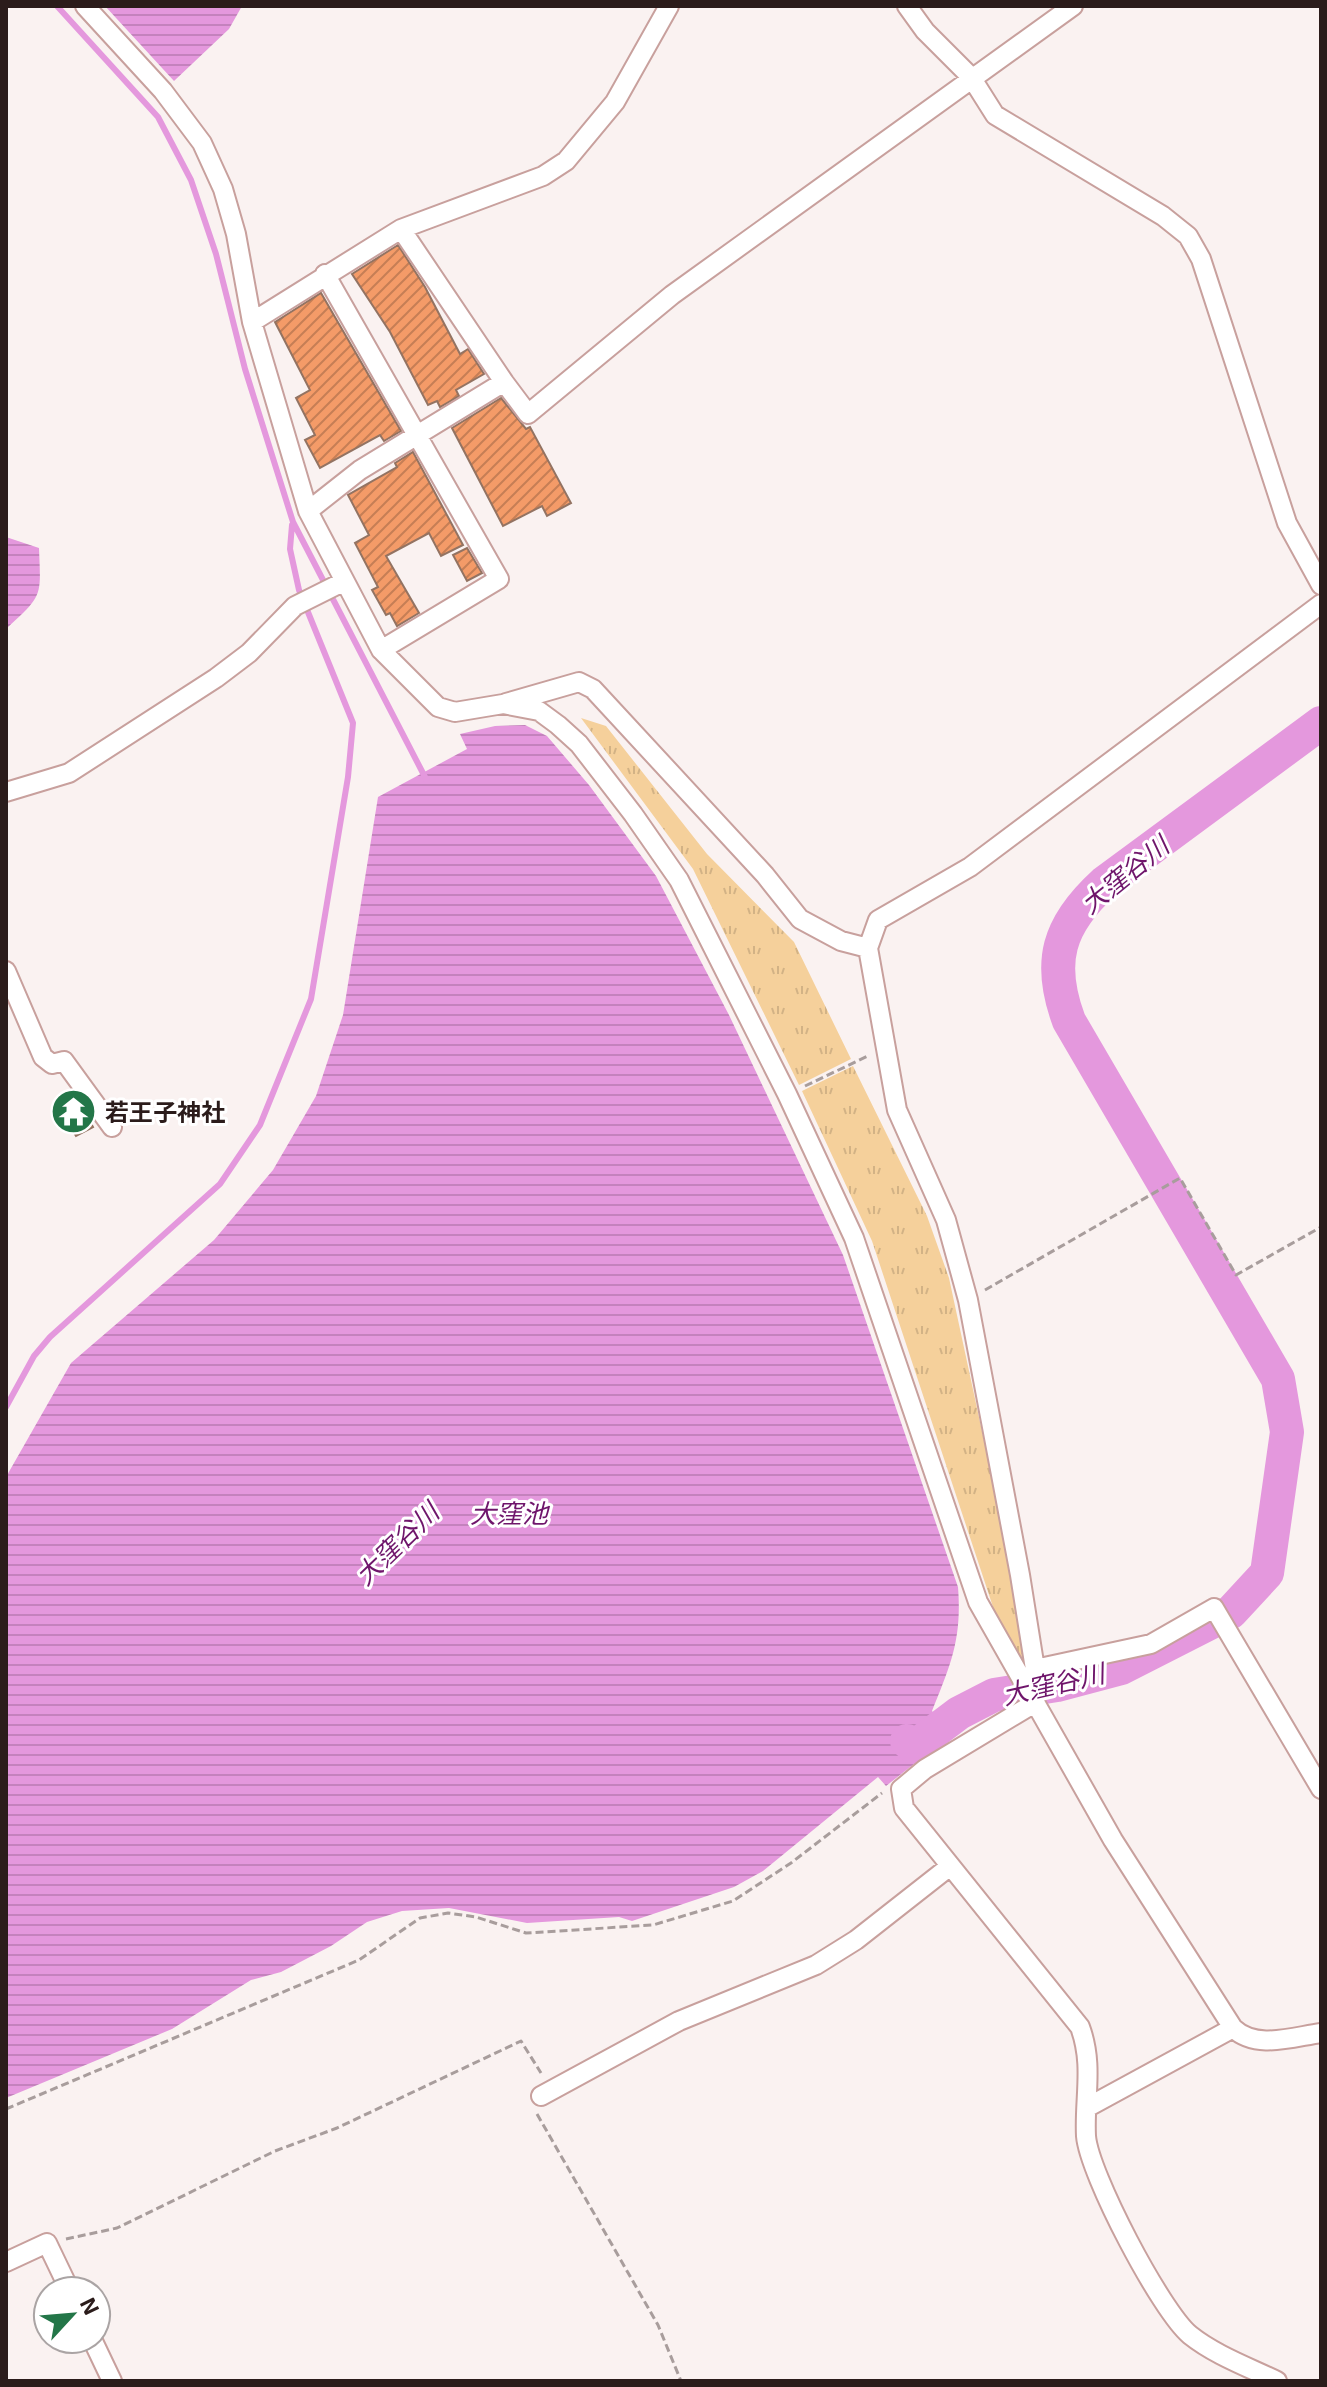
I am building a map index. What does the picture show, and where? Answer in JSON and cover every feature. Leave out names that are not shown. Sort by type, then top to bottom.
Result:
[{"type":"street","points":[[85,6],[163,91],[202,143],[223,189],[236,234],[252,322],[308,511],[340,584],[381,650],[438,707],[455,712],[503,704],[579,682],[593,689],[765,875],[800,919],[841,941],[868,948]]},
{"type":"street","points":[[252,322],[401,229],[543,176],[566,161],[615,102],[669,6]]},
{"type":"street","points":[[907,6],[925,31],[971,77],[995,115],[1163,216],[1188,236],[1201,259],[1287,523],[1321,585]]},
{"type":"street","points":[[401,229],[528,414],[672,295],[1073,6]]},
{"type":"street","points":[[325,274],[499,579],[381,650]]},
{"type":"street","points":[[308,511],[360,470],[504,382]]},
{"type":"street","points":[[6,792],[69,773],[118,743],[249,653],[306,600],[340,584]]},
{"type":"street","points":[[1032,1689],[968,1300],[946,1220],[897,1110],[868,948],[878,920],[980,860],[1321,604]]},
{"type":"street","points":[[503,704],[539,711],[579,744],[679,880],[800,1120],[854,1238],[978,1602],[1032,1689],[1113,1840],[1233,2028],[1245,2040],[1262,2041],[1321,2033]]},
{"type":"street","points":[[6,971],[43,1057],[52,1064],[64,1061],[112,1127]]},
{"type":"street","points":[[1277,2381],[1191,2335],[1162,2304],[1094,2168],[1086,2138],[1089,2050],[1080,2027],[904,1808],[901,1789],[1032,1689],[1151,1644],[1214,1608],[1321,1789]]},
{"type":"street","points":[[541,2096],[679,2021],[816,1965],[856,1940],[949,1867]]},
{"type":"street","points":[[1088,2107],[1233,2028]]},
{"type":"street","points":[[6,2262],[47,2243],[62,2275]]},
{"type":"street","points":[[100,2355],[112,2381]]},
{"type":"path","points":[[793,1091],[863,1057]]},
{"type":"path","points":[[968,1300],[1180,1178],[1236,1275],[1321,1227]]},
{"type":"path","points":[[6,2109],[359,1960],[420,1918],[448,1913],[476,1917],[526,1933],[653,1925],[733,1901],[791,1863],[876,1794],[901,1789]]},
{"type":"path","points":[[47,2243],[117,2228],[275,2151],[337,2128],[521,2041],[546,2081],[536,2112],[542,2125],[658,2325],[681,2381]]},
{"type":"green space","points":[[581,718],[606,726],[707,854],[794,942],[851,1059],[799,1085],[693,869]]},
{"type":"green space","points":[[853,1066],[927,1216],[949,1278],[1014,1580],[1025,1664],[1021,1665],[997,1619],[872,1241],[802,1091]]},
{"type":"water","points":[[105,6],[242,6],[229,29],[174,81]]},
{"type":"water","points":[[6,537],[39,548],[40,577],[33,602],[6,629]]},
{"type":"water","name":"大窪池","points":[[525,725],[547,736],[589,785],[656,876],[729,1015],[843,1255],[958,1587],[957,1637],[932,1711],[951,1735],[886,1786],[878,1777],[763,1871],[734,1887],[632,1921],[619,1917],[527,1923],[449,1908],[402,1911],[367,1922],[331,1946],[281,1972],[251,1980],[172,2029],[6,2098],[6,1477],[71,1363],[214,1240],[273,1170],[316,1096],[343,1015],[378,797],[467,749],[460,734],[495,726]]},
{"type":"building","points":[[398,245],[425,287],[460,354],[468,349],[484,374],[456,390],[459,396],[440,407],[437,401],[428,405],[390,332],[352,274]]},
{"type":"building","points":[[321,293],[401,431],[384,441],[380,435],[320,468],[305,440],[315,435],[296,398],[310,390],[275,322]]},
{"type":"building","points":[[501,398],[526,429],[530,427],[571,503],[547,516],[542,506],[503,526],[452,428]]},
{"type":"building","points":[[413,452],[463,545],[441,556],[429,533],[386,556],[419,613],[397,626],[390,613],[386,615],[372,590],[378,587],[355,543],[369,535],[348,495],[397,467],[395,463]]},
{"type":"building","points":[[467,548],[482,573],[467,581],[453,555]]},
{"type":"building","points":[[84,1111],[93,1127],[76,1136],[67,1121]]},
{"type":"waterway","points":[[57,6],[158,117],[191,180],[216,254],[245,369],[293,522],[426,779]]},
{"type":"waterway","points":[[6,1407],[34,1356],[50,1337],[220,1184],[260,1125],[311,999],[348,777],[353,723],[299,590],[290,549],[292,525]]},
{"type":"waterway","name":"大窪谷川","points":[[907,1741],[914,1747],[959,1713],[994,1695],[1057,1685],[1121,1668],[1231,1612],[1267,1573],[1287,1432],[1278,1379],[1069,1021],[1062,1000],[1058,962],[1061,946],[1076,914],[1104,883],[1321,723]]},
{"type":"place","name":"若王子神社","points":[[74,1111]]}]
